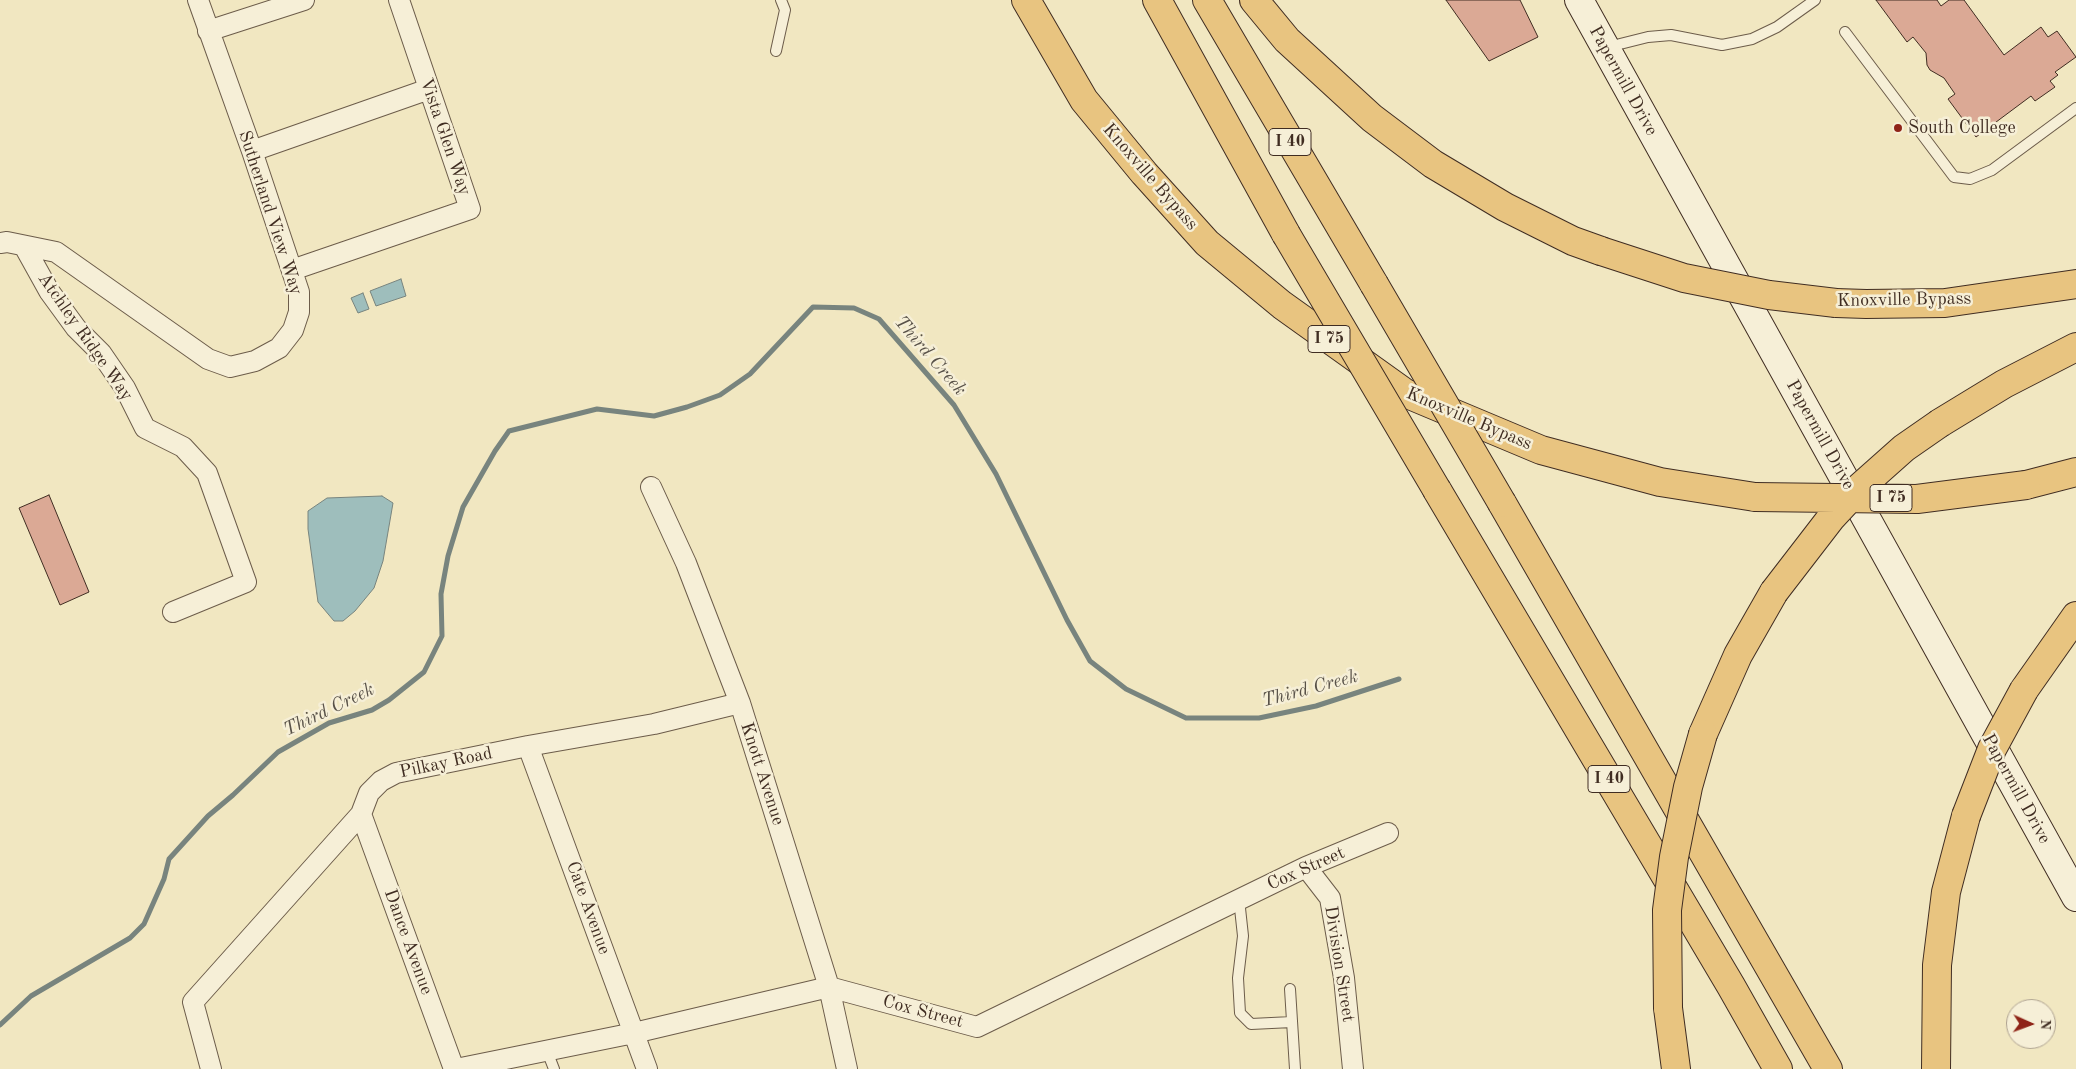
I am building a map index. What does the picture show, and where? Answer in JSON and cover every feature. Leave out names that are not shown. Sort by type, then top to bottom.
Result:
[{"type":"highway","name":"Knoxville Bypass","points":[[1026,0],[1084,100],[1144,173],[1208,243],[1282,305],[1406,393],[1541,450],[1660,482],[1755,497],[1917,499],[2026,485],[2076,472]]},
{"type":"highway","name":"I 40","points":[[1157,0],[1286,234],[1731,986],[1778,1069]]},
{"type":"highway","name":"I 40","points":[[1207,0],[1502,503],[1828,1069]]},
{"type":"highway","name":"Knoxville Bypass","points":[[1254,0],[1287,40],[1372,118],[1433,164],[1505,207],[1573,241],[1601,251],[1684,278],[1770,296],[1836,303],[1945,302],[2076,284]]},
{"type":"highway","points":[[1676,1069],[1668,1008],[1667,910],[1674,857],[1690,780],[1703,734],[1738,655],[1774,592],[1831,518],[1859,488],[1904,448],[1940,423],[2004,384],[2076,347]]},
{"type":"highway","points":[[1936,1069],[1937,965],[1946,892],[1966,816],[1992,749],[2024,690],[2076,616]]},
{"type":"main road","name":"Papermill Drive","points":[[1583,3],[1605,48],[2073,886]]},
{"type":"street","name":"Sutherland View Way","points":[[0,243],[7,242],[56,252],[208,359],[230,367],[255,361],[278,348],[293,330],[299,312],[299,292],[252,150],[198,0]]},
{"type":"street","points":[[208,31],[304,0]]},
{"type":"street","name":"Vista Glen Way","points":[[292,270],[470,209],[399,0]]},
{"type":"street","points":[[252,150],[429,89]]},
{"type":"street","name":"Atchley Ridge Way","points":[[24,246],[49,291],[76,328],[102,354],[125,388],[145,428],[183,447],[207,473],[246,582],[173,612]]},
{"type":"street","name":"Knott Avenue","points":[[651,487],[686,562],[740,703],[829,987],[847,1069]]},
{"type":"street","name":"Pilkay Road","points":[[211,1069],[193,1002],[361,814],[369,792],[381,781],[396,773],[528,746],[654,724],[740,703]]},
{"type":"street","name":"Cate Avenue","points":[[528,746],[647,1069]]},
{"type":"street","name":"Dance Avenue","points":[[361,814],[455,1069]]},
{"type":"street","name":"Cox Street","points":[[455,1069],[550,1060],[634,1033],[829,987],[977,1027],[1306,867],[1388,833]]},
{"type":"street","name":"Division Street","points":[[1306,867],[1330,898],[1344,978],[1353,1069]]},
{"type":"lane","points":[[776,51],[785,10],[781,0]]},
{"type":"lane","points":[[1605,48],[1648,37],[1671,35],[1722,45],[1752,39],[1777,27],[1815,0]]},
{"type":"lane","points":[[1845,32],[1954,177],[1970,179],[1992,170],[2076,108]]},
{"type":"lane","points":[[1239,899],[1243,936],[1238,978],[1240,1013],[1251,1024],[1292,1022]]},
{"type":"lane","points":[[1290,990],[1295,1069]]},
{"type":"water","points":[[401,279],[406,296],[376,306],[370,291]]},
{"type":"water","points":[[363,293],[369,309],[358,313],[351,298]]},
{"type":"water","points":[[382,496],[393,503],[383,561],[374,588],[355,611],[343,621],[334,621],[318,602],[308,529],[308,511],[327,498]]},
{"type":"building","points":[[1446,0],[1520,0],[1538,37],[1489,61]]},
{"type":"building","points":[[1876,0],[1937,0],[1941,6],[1949,0],[1964,0],[2004,55],[2041,27],[2048,37],[2057,31],[2076,57],[2055,72],[2058,75],[2050,81],[2055,87],[2035,101],[2031,96],[1976,137],[1948,99],[1955,94],[1944,78],[1930,70],[1927,65],[1926,53],[1913,37],[1907,42]]},
{"type":"building","points":[[49,495],[89,592],[60,605],[19,508]]},
{"type":"waterway","name":"Third Creek","points":[[0,1025],[31,996],[130,938],[144,924],[164,879],[169,859],[208,816],[278,752],[329,723],[372,710],[389,700],[424,672],[442,636],[441,594],[448,556],[463,507],[495,451],[509,431],[597,409],[654,416],[720,395],[750,374],[813,307],[854,308],[879,319],[954,405],[996,474],[1067,620],[1090,661],[1126,689],[1186,718],[1259,718],[1316,706],[1399,679]]},
{"type":"place","name":"South College","points":[[1898,128]]}]
